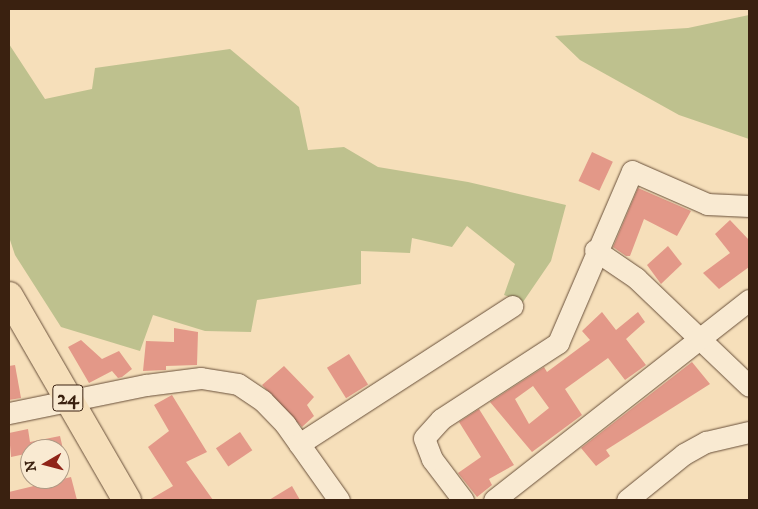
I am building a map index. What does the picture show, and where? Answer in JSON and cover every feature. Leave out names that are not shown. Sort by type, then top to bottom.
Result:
[{"type":"main road","name":"24","points":[[9,296],[127,500]]},
{"type":"street","points":[[462,500],[432,459],[424,438],[441,419],[558,343],[595,250],[632,171],[707,204],[749,206]]},
{"type":"street","points":[[595,250],[636,278],[749,386]]},
{"type":"street","points":[[494,500],[749,300]]},
{"type":"street","points":[[299,444],[512,306]]},
{"type":"street","points":[[9,413],[70,403],[146,385],[201,378],[238,384],[263,401],[299,444],[339,500]]},
{"type":"street","points":[[627,500],[699,446],[749,432]]},
{"type":"green space","points":[[749,15],[749,139],[679,115],[580,60],[555,36],[688,28]]},
{"type":"green space","points":[[9,44],[45,99],[92,89],[95,68],[230,49],[299,107],[308,150],[344,147],[378,167],[468,182],[566,205],[551,261],[523,302],[504,295],[515,264],[467,226],[452,247],[412,238],[410,253],[361,251],[361,284],[257,300],[251,332],[205,331],[153,315],[140,351],[61,327],[15,255],[9,237]]},
{"type":"building","points":[[592,152],[613,162],[599,191],[578,181]]},
{"type":"building","points":[[638,188],[691,211],[677,236],[644,219],[630,256],[626,256],[613,247]]},
{"type":"building","points":[[730,220],[749,240],[749,267],[719,289],[703,273],[730,253],[715,234]]},
{"type":"building","points":[[668,246],[682,264],[661,284],[647,265]]},
{"type":"building","points":[[602,312],[616,330],[638,312],[645,322],[626,339],[646,365],[625,380],[608,358],[565,389],[582,415],[532,452],[490,402],[544,367],[547,372],[590,340],[582,331]],"holes":[[[533,386],[549,408],[529,424],[515,399]]]},
{"type":"building","points":[[174,328],[198,332],[197,365],[166,366],[166,370],[143,371],[146,341],[174,342]]},
{"type":"building","points":[[81,340],[102,359],[119,351],[132,369],[122,377],[118,378],[112,371],[89,383],[68,347]]},
{"type":"building","points":[[349,354],[368,385],[346,398],[327,368]]},
{"type":"building","points":[[692,362],[710,384],[606,450],[610,456],[596,466],[581,448]]},
{"type":"building","points":[[15,365],[21,398],[9,400],[9,366]]},
{"type":"building","points":[[284,366],[314,397],[307,405],[314,416],[302,427],[262,385]]},
{"type":"building","points":[[172,395],[207,452],[186,462],[213,500],[149,500],[173,486],[148,447],[169,431],[154,405]]},
{"type":"building","points":[[479,409],[514,465],[489,479],[492,485],[477,497],[458,473],[481,457],[459,422]]},
{"type":"building","points":[[28,429],[30,439],[20,439],[20,455],[11,457],[9,433]]},
{"type":"building","points":[[240,432],[252,450],[228,466],[216,448]]},
{"type":"building","points":[[60,436],[61,439],[45,439]]},
{"type":"building","points":[[70,477],[77,500],[9,500],[9,492],[21,489],[70,489]]},
{"type":"building","points":[[292,486],[300,500],[269,500]]}]
